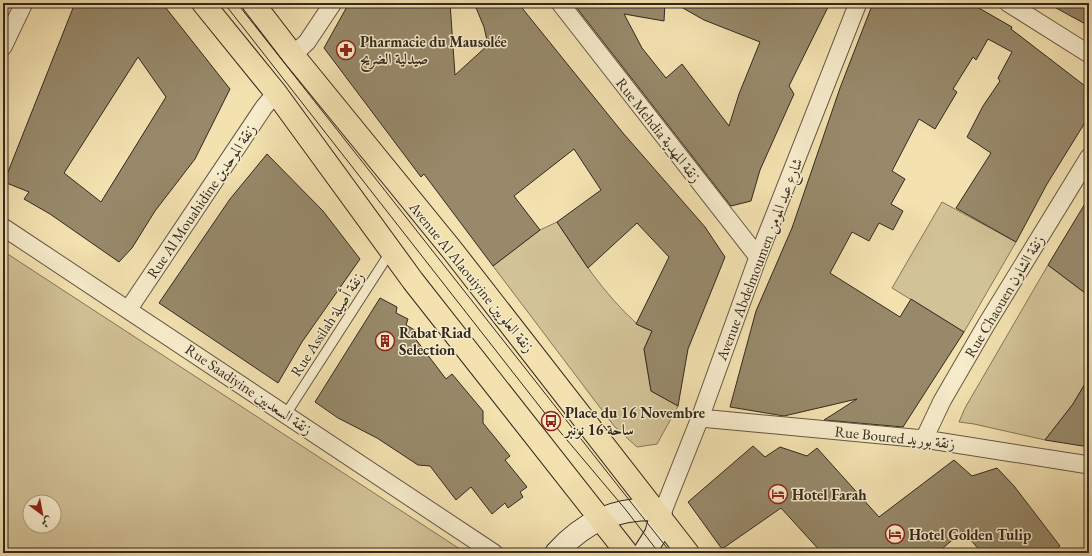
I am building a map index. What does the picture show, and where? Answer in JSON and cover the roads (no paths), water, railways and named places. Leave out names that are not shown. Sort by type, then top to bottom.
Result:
[{"type":"main road","points":[[203,3],[276,93],[392,250],[413,281],[627,553]]},
{"type":"main road","name":"Avenue Al Alaouiyine زنقة العلويين","points":[[253,3],[293,55],[452,250],[688,553]]},
{"type":"street","points":[[3,47],[24,3]]},
{"type":"street","points":[[293,55],[306,42],[333,3]]},
{"type":"street","name":"Rue Mehdia زنقة المهدية","points":[[560,3],[758,257]]},
{"type":"street","name":"Avenue Abdelmoumen شارع عبد المومن","points":[[658,513],[700,418],[758,257],[858,3]]},
{"type":"street","points":[[1008,3],[1089,54]]},
{"type":"street","name":"Rue Al Mouahidine زنقة الموحدين","points":[[128,310],[264,107],[276,93]]},
{"type":"street","name":"Rue Chaouen زنقة الشاون","points":[[924,439],[942,401],[986,325],[1089,157]]},
{"type":"street","name":"Rue Saadiyine زنقة السعديين","points":[[3,227],[494,553]]},
{"type":"street","name":"Rue Boured زنقة بوريد","points":[[700,418],[924,439],[1089,465]]},
{"type":"street","points":[[556,553],[576,534],[600,518],[626,510],[658,513],[656,534],[644,553]]},
{"type":"lane","name":"Rue Assilah زنقة أصيلة","points":[[286,414],[392,250]]},
{"type":"tram line","points":[[224,3],[551,421],[626,510],[659,553]]},
{"type":"tram line","points":[[237,3],[671,553]]},
{"type":"place","name":"Pharmacie du Mausolée صيدلية الضريح","points":[[346,50]]},
{"type":"place","name":"Rabat Riad Selection","points":[[385,341]]},
{"type":"place","name":"Place du 16 Novembre ساحة 16 نونبر","points":[[551,421]]},
{"type":"place","name":"Hotel Farah","points":[[778,494]]},
{"type":"place","name":"Hotel Golden Tulip","points":[[895,534]]}]
